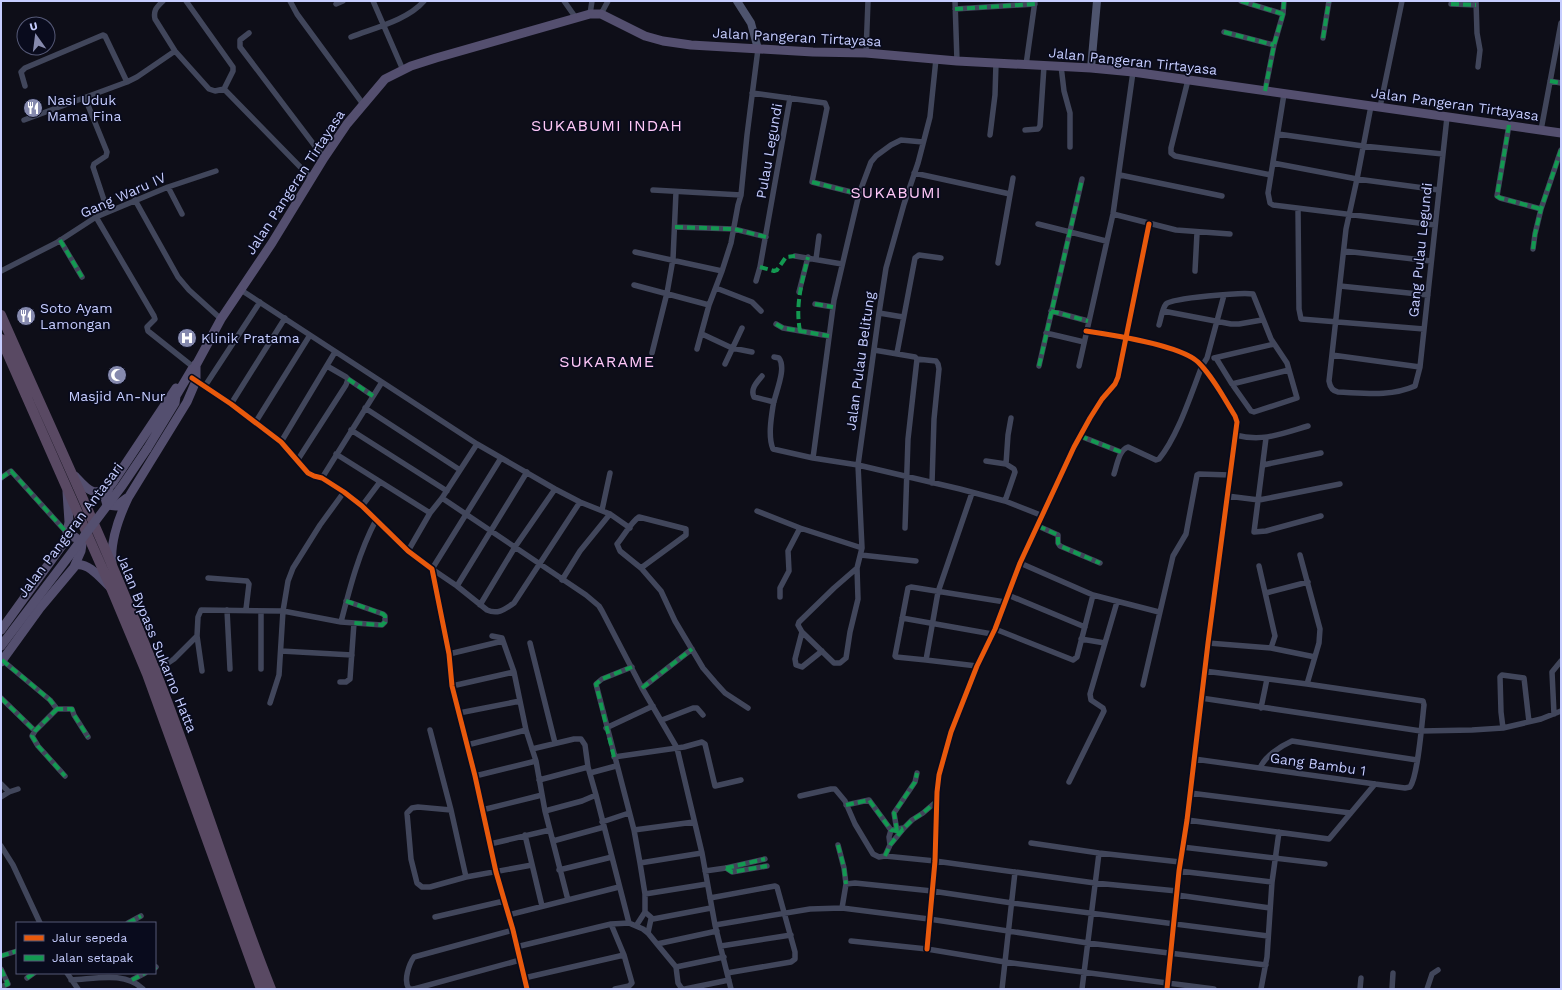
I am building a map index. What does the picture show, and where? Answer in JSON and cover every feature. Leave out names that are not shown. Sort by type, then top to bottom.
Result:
[{"type":"highway","name":"Jalan Bypass Sukarno Hatta","points":[[1,315],[92,519],[156,670],[261,989]]},
{"type":"highway","name":"Jalan Bypass Sukarno Hatta","points":[[1,339],[147,674],[211,838]]},
{"type":"highway","name":"Jalan Bypass Sukarno Hatta","points":[[217,856],[271,989]]},
{"type":"main road","name":"Jalan Pangeran Tirtayasa","points":[[128,498],[116,506],[107,505],[105,502],[105,496],[112,484],[195,365],[221,319],[241,290],[324,158],[347,124],[385,80],[403,70],[436,58],[590,14],[601,14],[645,36],[664,41],[691,45],[813,52],[866,53],[957,61],[1062,66],[1133,72],[1561,133]]},
{"type":"main road","name":"Jalan Pangeran Tirtayasa","points":[[114,571],[112,559],[113,544],[120,513],[187,402],[194,380],[195,365]]},
{"type":"main road","name":"Jalan Pangeran Tirtayasa","points":[[175,404],[176,396],[195,365]]},
{"type":"main road","name":"Jalan Pangeran Tirtayasa","points":[[147,449],[175,404],[180,400],[194,380]]},
{"type":"main road","name":"Jalan Pangeran Antasari","points":[[1,646],[122,486],[147,449]]},
{"type":"main road","points":[[70,471],[84,487],[93,492],[102,491],[112,484]]},
{"type":"main road","name":"Jalan Pangeran Antasari","points":[[1,630],[67,537],[69,522],[67,490]]},
{"type":"main road","points":[[67,537],[75,537],[82,544],[82,551],[74,567]]},
{"type":"main road","name":"Jalan Pangeran Antasari","points":[[2,661],[40,608],[74,567],[80,564],[86,566],[110,588]]},
{"type":"street","points":[[163,1],[156,8],[154,14],[155,19],[175,51],[209,89],[215,91],[224,89]]},
{"type":"street","points":[[186,1],[233,67],[233,71],[224,89]]},
{"type":"street","points":[[290,1],[297,14],[364,104]]},
{"type":"street","points":[[336,4],[343,1]]},
{"type":"street","points":[[373,1],[403,70]]},
{"type":"street","points":[[351,37],[408,15],[418,8],[424,1]]},
{"type":"street","points":[[564,1],[576,18]]},
{"type":"street","points":[[590,14],[592,1]]},
{"type":"street","points":[[601,14],[608,1]]},
{"type":"street","points":[[737,1],[752,23],[758,49]]},
{"type":"street","points":[[866,53],[868,1]]},
{"type":"street","points":[[955,1],[957,61]]},
{"type":"street","points":[[1091,68],[1097,1]]},
{"type":"street","points":[[1241,1],[1283,14]]},
{"type":"street","points":[[1265,91],[1274,46],[1283,14],[1284,1]]},
{"type":"street","points":[[1323,38],[1329,1]]},
{"type":"street","points":[[1402,1],[1376,107],[1363,146],[1350,215],[1347,221],[1332,355],[1420,367]]},
{"type":"street","points":[[955,8],[1035,3],[1026,65]]},
{"type":"street","points":[[1451,4],[1476,3],[1477,33],[1480,50],[1478,67]]},
{"type":"street","points":[[1542,130],[1561,23]]},
{"type":"street","points":[[1224,32],[1274,46]]},
{"type":"street","points":[[249,33],[240,40],[240,46],[324,158]]},
{"type":"street","points":[[25,86],[21,72],[25,68],[103,35],[106,36],[127,82]]},
{"type":"street","name":"Pulau Legundi","points":[[756,281],[766,237],[790,98],[752,94],[758,49]]},
{"type":"street","points":[[24,120],[127,82],[137,77],[175,51]]},
{"type":"street","name":"Jalan Pulau Belitung","points":[[822,651],[834,663],[840,663],[846,658],[850,632],[858,599],[857,568],[862,548],[858,465],[879,313],[886,268],[930,116],[936,59]]},
{"type":"street","points":[[990,135],[995,95],[996,63]]},
{"type":"street","points":[[1025,130],[1035,130],[1040,126],[1044,66]]},
{"type":"street","points":[[1062,66],[1064,91],[1070,113],[1070,147]]},
{"type":"street","points":[[1079,366],[1113,214],[1120,175],[1133,72]]},
{"type":"street","points":[[1188,80],[1171,153],[1175,156],[1271,175]]},
{"type":"street","points":[[1550,81],[1561,83]]},
{"type":"street","points":[[224,89],[311,178]]},
{"type":"street","points":[[697,349],[708,306],[716,288],[731,243],[741,195],[752,94]]},
{"type":"street","points":[[1284,94],[1268,193],[1270,203],[1273,206],[1435,225]]},
{"type":"street","points":[[85,98],[107,152],[106,156],[94,164],[93,167],[108,212]]},
{"type":"street","points":[[790,98],[823,102],[826,105],[812,182],[859,194]]},
{"type":"street","name":"Gang Pulau Legundi","points":[[1332,355],[1329,381],[1334,391],[1381,394],[1404,390],[1415,386],[1420,367],[1447,117]]},
{"type":"street","points":[[1508,125],[1497,196],[1541,209]]},
{"type":"street","points":[[1278,134],[1363,146],[1443,154]]},
{"type":"street","points":[[813,458],[833,307],[859,194],[871,162],[876,156],[901,140],[923,142]]},
{"type":"street","points":[[1533,249],[1541,209],[1561,150]]},
{"type":"street","points":[[1273,164],[1357,179],[1439,190]]},
{"type":"street","name":"Gang Waru IV","points":[[1,271],[60,240],[96,217],[168,187],[216,171]]},
{"type":"street","points":[[914,173],[1010,194]]},
{"type":"street","points":[[1120,175],[1222,196]]},
{"type":"street","points":[[998,263],[1013,178]]},
{"type":"street","points":[[1039,366],[1082,179]]},
{"type":"street","points":[[168,187],[182,214]]},
{"type":"street","points":[[653,190],[741,195]]},
{"type":"street","points":[[652,353],[667,293],[673,259],[676,192]]},
{"type":"street","points":[[136,200],[178,277],[189,290],[221,319]]},
{"type":"street","points":[[1298,209],[1300,317],[1302,320],[1424,329]]},
{"type":"street","points":[[1113,214],[1149,224],[1198,233],[1230,234]]},
{"type":"street","points":[[96,217],[154,316],[155,319],[147,327],[148,331],[195,365]]},
{"type":"street","points":[[1038,224],[1106,241]]},
{"type":"street","points":[[926,949],[936,861],[939,775],[951,732],[977,666],[994,632],[1020,563],[1080,436],[1102,399],[1115,384],[1118,377],[1149,224]]},
{"type":"street","points":[[675,227],[734,229],[766,237]]},
{"type":"street","points":[[1195,271],[1198,233]]},
{"type":"street","points":[[816,259],[820,236]]},
{"type":"street","points":[[60,240],[82,277]]},
{"type":"street","points":[[1344,251],[1431,261]]},
{"type":"street","points":[[635,252],[673,259],[722,271]]},
{"type":"street","points":[[897,353],[915,258],[919,255],[941,258]]},
{"type":"street","points":[[795,256],[842,264]]},
{"type":"street","points":[[799,292],[808,257]]},
{"type":"street","points":[[634,285],[667,293],[708,306]]},
{"type":"street","points":[[1340,286],[1428,296]]},
{"type":"street","points":[[716,288],[752,302],[761,311]]},
{"type":"street","points":[[241,290],[477,444],[555,489],[580,502],[610,514],[630,528]]},
{"type":"street","points":[[1159,325],[1163,311],[1167,303],[1171,301],[1224,295],[1253,294],[1262,320],[1274,344],[1285,358],[1297,398],[1254,412],[1250,410],[1216,358]]},
{"type":"street","points":[[1114,474],[1121,452],[1128,446],[1156,460],[1159,459],[1179,425],[1202,366],[1207,358],[1224,295]]},
{"type":"street","points":[[205,386],[260,302]]},
{"type":"street","points":[[815,304],[833,307]]},
{"type":"street","points":[[1051,311],[1088,321]]},
{"type":"street","points":[[1163,311],[1217,322],[1239,324],[1262,320]]},
{"type":"street","points":[[879,313],[903,317]]},
{"type":"street","points":[[231,404],[285,318]]},
{"type":"street","points":[[776,324],[783,328],[829,336]]},
{"type":"street","points":[[725,364],[742,328]]},
{"type":"street","points":[[1086,330],[1180,351],[1197,361],[1202,366],[1235,416],[1237,422],[1204,671],[1187,820],[1180,862],[1168,986]]},
{"type":"street","points":[[1046,333],[1084,342]]},
{"type":"street","points":[[255,423],[310,334]]},
{"type":"street","points":[[702,334],[732,348],[752,352]]},
{"type":"street","points":[[1207,358],[1216,358],[1274,344]]},
{"type":"street","points":[[874,350],[936,361],[939,369],[934,419],[932,483]]},
{"type":"street","points":[[281,442],[335,352]]},
{"type":"street","points":[[774,357],[779,358],[783,365],[774,402],[770,440],[773,449],[813,458],[858,465],[972,492],[1004,501],[1043,516]]},
{"type":"street","points":[[905,528],[908,439],[917,358]]},
{"type":"street","points":[[327,366],[373,396]]},
{"type":"street","points":[[1232,384],[1289,370]]},
{"type":"street","points":[[762,376],[755,385],[753,396],[754,398],[774,402]]},
{"type":"street","points":[[297,462],[346,385],[348,379]]},
{"type":"street","points":[[194,380],[231,404],[281,442],[308,473],[322,478],[344,492],[362,506],[408,550],[480,605],[493,613],[501,612],[514,603],[580,502]]},
{"type":"street","points":[[322,478],[382,382]]},
{"type":"street","points":[[365,408],[460,470]]},
{"type":"street","points":[[1006,464],[1008,435],[1012,418]]},
{"type":"street","points":[[1235,435],[1249,438],[1266,438],[1308,426]]},
{"type":"street","points":[[351,430],[447,491]]},
{"type":"street","points":[[1080,436],[1121,452]]},
{"type":"street","points":[[1266,438],[1255,533],[1321,516]]},
{"type":"street","points":[[408,550],[430,513],[447,491],[477,444]]},
{"type":"street","points":[[1263,465],[1321,453]]},
{"type":"street","points":[[336,454],[430,513]]},
{"type":"street","points":[[501,458],[432,569],[449,654],[452,686],[475,776],[496,872],[513,930],[527,989]]},
{"type":"street","points":[[986,461],[1006,464],[1015,470],[1004,501]]},
{"type":"street","points":[[1,478],[11,471],[67,537]]},
{"type":"street","points":[[457,586],[527,472]]},
{"type":"street","points":[[602,510],[610,473]]},
{"type":"street","points":[[1144,685],[1173,556],[1186,534],[1197,475],[1230,475]]},
{"type":"street","points":[[362,506],[380,482]]},
{"type":"street","points":[[1227,496],[1259,500],[1340,484]]},
{"type":"street","points":[[480,605],[515,547],[555,489]]},
{"type":"street","points":[[270,703],[279,675],[283,611],[288,581],[293,568],[320,525],[344,492]]},
{"type":"street","points":[[926,660],[938,592],[972,492]]},
{"type":"street","points":[[442,498],[492,530],[599,606],[642,688],[677,748],[702,853],[711,908],[731,989]]},
{"type":"street","points":[[757,511],[800,528],[862,548]]},
{"type":"street","points":[[562,580],[580,551],[610,514]]},
{"type":"street","points":[[641,568],[686,535],[687,530],[642,517],[635,519],[617,546],[620,551],[641,568],[660,592],[675,621],[703,668],[726,693],[748,708]]},
{"type":"street","points":[[341,622],[352,579],[376,520]]},
{"type":"street","points":[[1038,526],[1058,535],[1058,543],[1060,546],[1100,562]]},
{"type":"street","points":[[780,597],[780,588],[789,570],[788,551],[800,528]]},
{"type":"street","points":[[1300,554],[1320,629],[1319,644],[1307,684]]},
{"type":"street","points":[[861,555],[916,561]]},
{"type":"street","points":[[1020,563],[1093,595],[1160,612]]},
{"type":"street","points":[[1259,566],[1275,636],[1271,648]]},
{"type":"street","points":[[802,632],[795,659],[796,665],[802,667],[822,651],[802,632],[798,625],[799,622],[857,568]]},
{"type":"street","points":[[208,578],[247,581],[246,609]]},
{"type":"street","points":[[1266,593],[1308,582]]},
{"type":"street","points":[[977,666],[896,657],[908,588],[911,587],[1005,602]]},
{"type":"street","points":[[1008,595],[1085,627]]},
{"type":"street","points":[[902,618],[994,632],[1073,660],[1077,657],[1093,595]]},
{"type":"street","points":[[202,671],[197,636],[198,617],[201,610],[246,609],[283,611],[341,622],[382,625],[385,622],[385,616],[383,614],[346,601]]},
{"type":"street","points":[[1069,782],[1104,711],[1103,708],[1090,698],[1117,602]]},
{"type":"street","points":[[227,610],[230,669]]},
{"type":"street","points":[[261,610],[261,669]]},
{"type":"street","points":[[340,682],[346,682],[350,679],[354,623]]},
{"type":"street","points":[[156,670],[174,659],[197,636]]},
{"type":"street","points":[[492,636],[499,636],[504,641],[514,672],[526,730],[536,761],[545,811],[568,900]]},
{"type":"street","points":[[1081,639],[1105,643]]},
{"type":"street","points":[[449,654],[504,641]]},
{"type":"street","points":[[530,643],[555,743]]},
{"type":"street","points":[[1208,643],[1271,648],[1315,657]]},
{"type":"street","points":[[642,688],[692,649]]},
{"type":"street","points":[[281,651],[352,655]]},
{"type":"street","points":[[1554,714],[1552,672],[1561,660]]},
{"type":"street","points":[[2,661],[50,700],[57,709]]},
{"type":"street","points":[[632,667],[602,679],[596,684],[596,689],[634,830],[640,863],[645,894],[645,912],[636,926]]},
{"type":"street","points":[[1204,671],[1422,700],[1424,705],[1417,760],[1292,741],[1285,744],[1266,759],[1260,768]]},
{"type":"street","points":[[452,686],[514,672]]},
{"type":"street","points":[[1504,728],[1500,696],[1500,676],[1524,678],[1529,722]]},
{"type":"street","points":[[1261,708],[1267,680]]},
{"type":"street","points":[[1,698],[35,730]]},
{"type":"street","points":[[1201,698],[1421,731],[1465,731],[1504,728],[1529,722],[1561,711]]},
{"type":"street","points":[[459,713],[520,701]]},
{"type":"street","points":[[606,728],[653,706]]},
{"type":"street","points":[[662,720],[693,708],[697,708],[704,715]]},
{"type":"street","points":[[65,776],[33,739],[32,736],[35,730],[57,709],[72,709],[74,715],[88,737]]},
{"type":"street","points":[[430,730],[451,810],[466,877]]},
{"type":"street","points":[[467,745],[526,730]]},
{"type":"street","points":[[532,749],[574,739],[581,739],[585,745],[589,770],[629,923]]},
{"type":"street","points":[[614,757],[677,748],[700,741],[704,742],[715,786],[742,780]]},
{"type":"street","name":"Gang Bambu 1","points":[[1194,759],[1405,788],[1410,787],[1413,781],[1417,760]]},
{"type":"street","points":[[475,776],[536,761]]},
{"type":"street","points":[[539,780],[616,766]]},
{"type":"street","points":[[885,820],[894,813],[914,785],[917,773]]},
{"type":"street","points":[[1,784],[9,792]]},
{"type":"street","points":[[1187,820],[1329,839],[1375,784]]},
{"type":"street","points":[[1,797],[18,788]]},
{"type":"street","points":[[800,796],[833,788],[842,796],[857,828],[873,854],[879,857],[885,856],[936,861],[1177,893],[1270,908]]},
{"type":"street","points":[[1190,794],[1351,813]]},
{"type":"street","points":[[482,810],[542,795]]},
{"type":"street","points":[[545,811],[582,801],[596,795]]},
{"type":"street","points":[[846,805],[869,800],[894,830]]},
{"type":"street","points":[[885,856],[890,845],[904,828],[937,801]]},
{"type":"street","points":[[451,810],[418,807],[412,808],[407,813],[410,859],[417,883],[422,887],[532,865]]},
{"type":"street","points":[[553,841],[603,824],[629,813]]},
{"type":"street","points":[[890,845],[889,837],[894,830],[894,813]]},
{"type":"street","points":[[634,830],[694,822]]},
{"type":"street","points":[[894,830],[904,828]]},
{"type":"street","points":[[490,844],[550,830]]},
{"type":"street","points":[[1261,989],[1266,965],[1274,858],[1278,832]]},
{"type":"street","points":[[525,835],[542,906]]},
{"type":"street","points":[[1031,843],[1098,853],[1180,862]]},
{"type":"street","points":[[838,845],[844,868],[846,884],[842,908]]},
{"type":"street","points":[[1,846],[13,865],[40,922]]},
{"type":"street","points":[[1182,848],[1325,864]]},
{"type":"street","points":[[640,863],[702,853]]},
{"type":"street","points":[[1082,989],[1098,853]]},
{"type":"street","points":[[560,870],[612,857]]},
{"type":"street","points":[[705,871],[765,859]]},
{"type":"street","points":[[726,868],[732,872],[767,866]]},
{"type":"street","points":[[1179,871],[1272,882]]},
{"type":"street","points":[[1002,989],[1015,872]]},
{"type":"street","points":[[846,884],[856,883],[932,891],[1091,914],[1174,923],[1268,936]]},
{"type":"street","points":[[645,894],[707,884]]},
{"type":"street","points":[[710,898],[775,886],[778,889],[791,935],[796,958],[793,961],[727,973]]},
{"type":"street","points":[[508,915],[619,887]]},
{"type":"street","points":[[434,917],[504,901]]},
{"type":"street","points":[[651,919],[711,908]]},
{"type":"street","points":[[715,925],[810,909],[842,908],[929,919],[1088,943],[1266,965]]},
{"type":"street","points":[[645,912],[651,919]]},
{"type":"street","points":[[130,922],[141,916]]},
{"type":"street","points":[[648,933],[651,919]]},
{"type":"street","points":[[516,947],[612,924],[629,923],[648,933],[676,967],[678,983],[682,989]]},
{"type":"street","points":[[612,924],[624,955],[632,983],[629,986],[615,989]]},
{"type":"street","points":[[513,930],[414,957],[411,961],[406,981],[410,989],[414,989],[520,960]]},
{"type":"street","points":[[657,944],[717,931]]},
{"type":"street","points":[[721,946],[791,935]]},
{"type":"street","points":[[851,941],[926,949],[1168,986],[1214,989]]},
{"type":"street","points":[[1,956],[16,951]]},
{"type":"street","points":[[524,978],[624,955]]},
{"type":"street","points":[[676,967],[724,957]]},
{"type":"street","points":[[1,969],[8,984],[1,987]]},
{"type":"street","points":[[1427,989],[1432,974],[1438,970]]},
{"type":"street","points":[[1392,989],[1393,973]]},
{"type":"street","points":[[27,978],[33,974]]},
{"type":"street","points":[[68,974],[78,989]]},
{"type":"street","points":[[132,980],[143,974]]},
{"type":"street","points":[[71,980],[123,978],[132,980],[143,989]]},
{"type":"street","points":[[1360,989],[1361,978]]},
{"type":"street","points":[[685,989],[729,980]]},
{"type":"marked path","points":[[1241,1],[1283,14]]},
{"type":"marked path","points":[[1265,91],[1274,45],[1283,14],[1284,1]]},
{"type":"marked path","points":[[1323,38],[1329,1]]},
{"type":"marked path","points":[[955,9],[1035,4]]},
{"type":"marked path","points":[[1451,4],[1476,5]]},
{"type":"marked path","points":[[1224,32],[1274,45]]},
{"type":"marked path","points":[[1550,81],[1561,83]]},
{"type":"marked path","points":[[1509,125],[1497,196],[1541,209]]},
{"type":"marked path","points":[[1533,249],[1541,209],[1561,150]]},
{"type":"marked path","points":[[1039,366],[1082,179]]},
{"type":"marked path","points":[[812,182],[859,194]]},
{"type":"marked path","points":[[675,227],[734,229],[766,237]]},
{"type":"marked path","points":[[60,240],[82,277]]},
{"type":"marked path","points":[[760,267],[774,271],[777,270],[786,257],[795,256]]},
{"type":"marked path","points":[[800,331],[798,312],[808,257]]},
{"type":"marked path","points":[[815,304],[833,307]]},
{"type":"marked path","points":[[1051,311],[1088,321]]},
{"type":"marked path","points":[[776,324],[783,328],[829,336]]},
{"type":"marked path","points":[[348,379],[373,396]]},
{"type":"marked path","points":[[1080,436],[1121,452]]},
{"type":"marked path","points":[[1,478],[11,471],[68,534]]},
{"type":"marked path","points":[[1038,526],[1058,535],[1058,543],[1060,546],[1100,563]]},
{"type":"marked path","points":[[346,601],[385,616],[385,622],[382,625],[354,623]]},
{"type":"marked path","points":[[642,688],[692,649]]},
{"type":"marked path","points":[[2,660],[50,700],[57,709],[72,709],[74,715],[88,737]]},
{"type":"marked path","points":[[614,757],[596,684],[602,679],[632,667]]},
{"type":"marked path","points":[[1,698],[35,731]]},
{"type":"marked path","points":[[57,709],[32,736],[38,746],[65,776]]},
{"type":"marked path","points":[[897,831],[894,813],[915,782],[917,773]]},
{"type":"marked path","points":[[846,805],[869,800],[891,830],[897,831],[903,828]]},
{"type":"marked path","points":[[885,856],[890,845],[904,828],[937,801]]},
{"type":"marked path","points":[[838,845],[844,868],[846,884]]},
{"type":"marked path","points":[[726,868],[765,859]]},
{"type":"marked path","points":[[726,868],[732,872],[767,866]]},
{"type":"marked path","points":[[130,922],[141,916]]},
{"type":"marked path","points":[[1,956],[16,951]]},
{"type":"marked path","points":[[1,969],[8,984],[1,987]]},
{"type":"marked path","points":[[27,978],[33,974]]},
{"type":"marked path","points":[[132,980],[143,974]]},
{"type":"cycle path","points":[[927,949],[935,861],[937,792],[939,775],[951,732],[977,666],[995,629],[1020,563],[1074,447],[1090,418],[1102,399],[1115,384],[1118,377],[1149,224]]},
{"type":"cycle path","points":[[1086,331],[1162,346],[1189,356],[1198,362],[1209,374],[1235,416],[1237,422],[1208,643],[1187,820],[1179,871],[1167,989]]},
{"type":"cycle path","points":[[192,378],[231,404],[281,442],[308,473],[322,478],[362,506],[408,551],[432,569],[449,654],[452,686],[475,776],[496,872],[513,930],[527,989]]},
{"type":"place","name":"Nasi Uduk Mama Fina","points":[[33,108]]},
{"type":"place","name":"Soto Ayam Lamongan","points":[[26,316]]},
{"type":"place","name":"Klinik Pratama","points":[[187,338]]},
{"type":"place","name":"Masjid An-Nur","points":[[117,375]]},
{"type":"district","name":"SUKABUMI INDAH","points":[[607,125]]},
{"type":"district","name":"SUKABUMI","points":[[896,192]]},
{"type":"district","name":"SUKARAME","points":[[607,361]]}]
